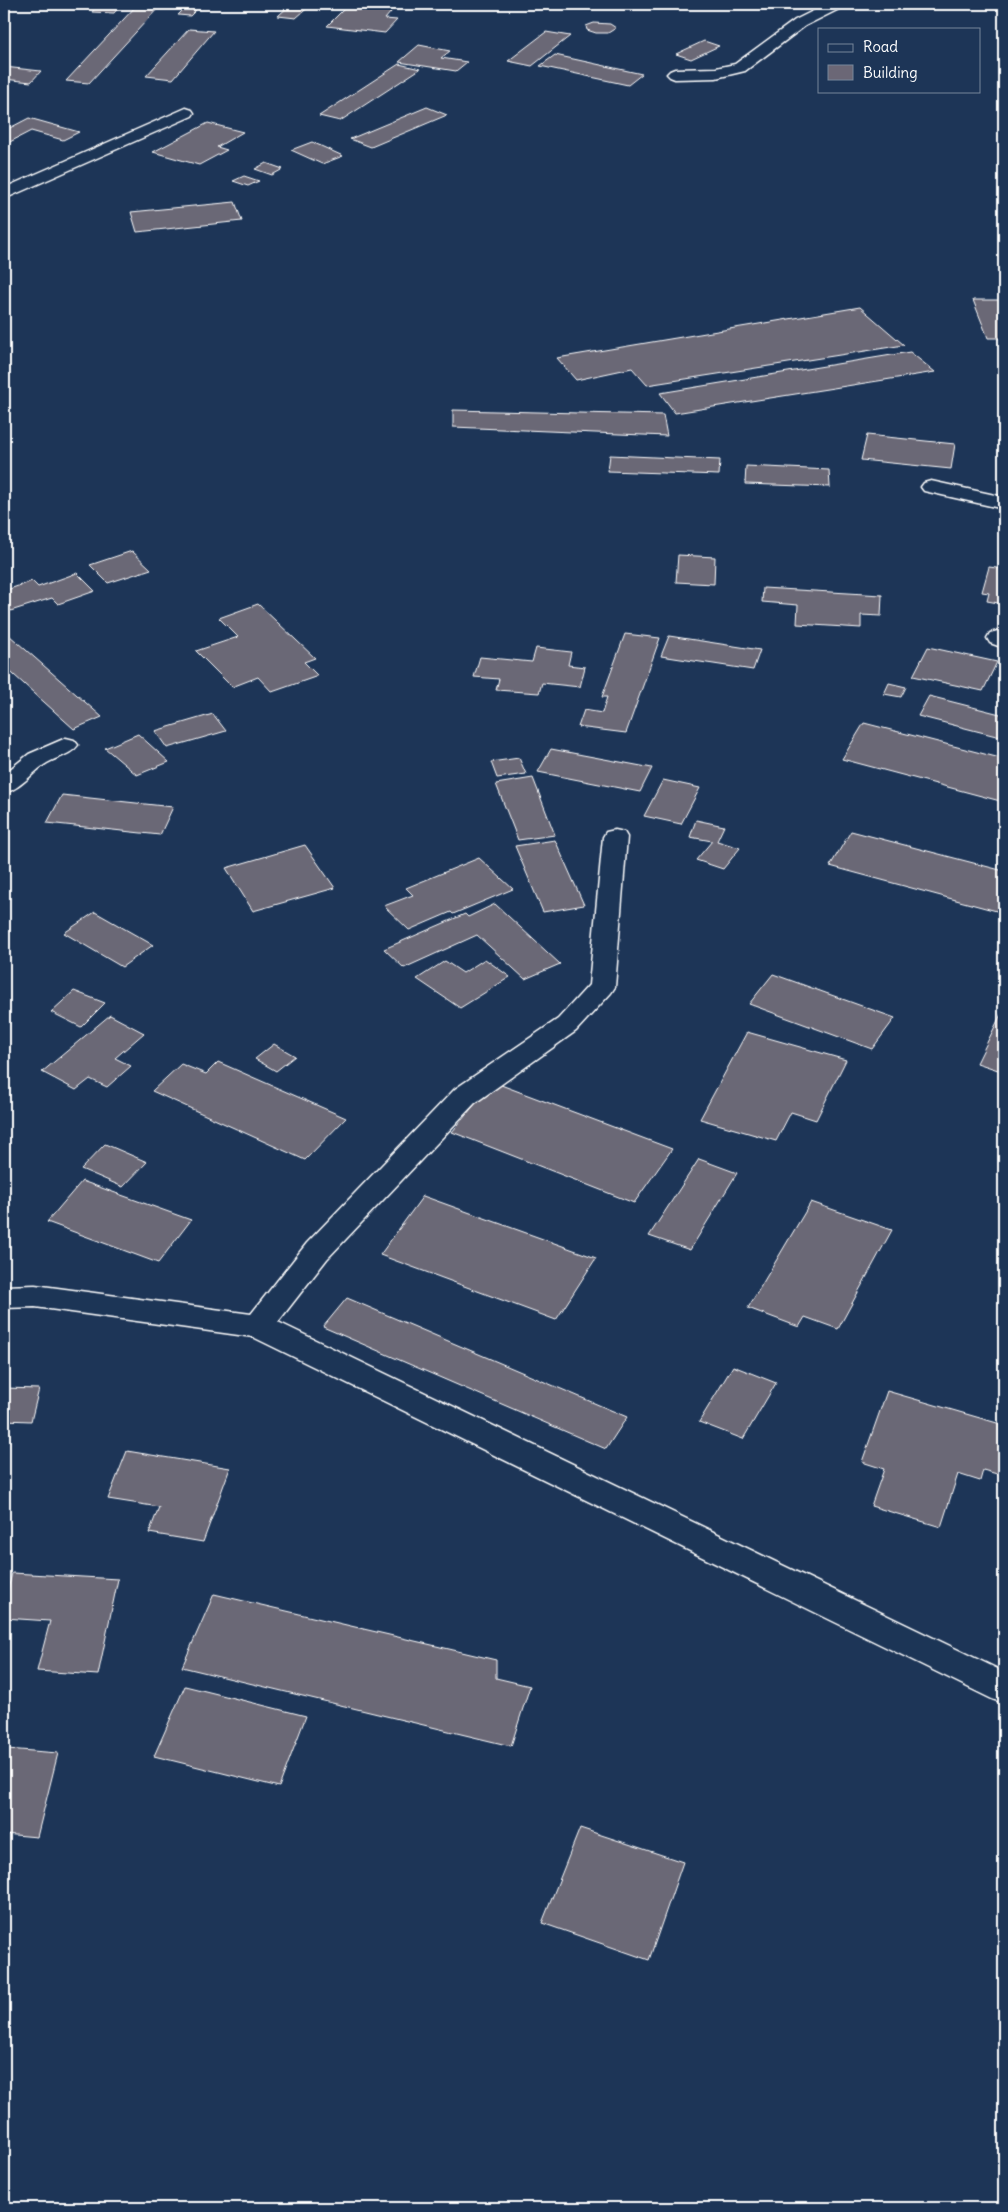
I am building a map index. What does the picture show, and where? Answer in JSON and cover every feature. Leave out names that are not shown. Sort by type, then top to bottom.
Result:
[{"type":"street","points":[[675,74],[707,74],[740,68],[800,23],[838,4]]},
{"type":"street","points":[[4,194],[186,113]]},
{"type":"street","points":[[931,487],[1004,503]]},
{"type":"street","points":[[4,786],[37,759],[66,744]]},
{"type":"street","points":[[258,1326],[317,1251],[465,1096],[567,1025],[602,987],[615,837]]},
{"type":"street","points":[[4,1297],[35,1296],[258,1326],[1004,1688]]},
{"type":"building","points":[[98,4],[120,6],[114,13],[92,12]]},
{"type":"building","points":[[291,4],[312,4],[296,18],[278,16]]},
{"type":"building","points":[[349,4],[396,6],[385,19],[397,20],[385,33],[327,26]]},
{"type":"building","points":[[137,5],[159,7],[89,83],[66,81]]},
{"type":"building","points":[[184,9],[196,10],[190,16],[178,15]]},
{"type":"building","points":[[594,23],[610,24],[616,28],[608,33],[596,33],[587,30],[586,26]]},
{"type":"building","points":[[189,29],[214,31],[173,79],[146,76]]},
{"type":"building","points":[[546,32],[570,36],[532,66],[508,61]]},
{"type":"building","points":[[704,41],[719,46],[691,59],[676,54]]},
{"type":"building","points":[[419,45],[450,51],[441,58],[467,62],[456,71],[399,62]]},
{"type":"building","points":[[555,55],[642,74],[628,85],[540,66]]},
{"type":"building","points":[[399,64],[420,69],[340,121],[319,116]]},
{"type":"building","points":[[4,67],[41,71],[31,82],[4,79]]},
{"type":"building","points":[[427,107],[447,115],[371,147],[350,139]]},
{"type":"building","points":[[29,118],[79,132],[63,140],[31,131],[4,145],[4,131]]},
{"type":"building","points":[[208,123],[243,132],[217,147],[227,150],[199,165],[153,152]]},
{"type":"building","points":[[312,142],[343,156],[322,164],[291,150]]},
{"type":"building","points":[[266,163],[283,169],[272,175],[255,169]]},
{"type":"building","points":[[244,176],[259,181],[248,186],[233,181]]},
{"type":"building","points":[[235,202],[242,221],[137,232],[131,212]]},
{"type":"building","points":[[973,300],[1004,300],[1004,338],[988,338]]},
{"type":"building","points":[[860,307],[904,345],[647,385],[632,368],[576,380],[557,358]]},
{"type":"building","points":[[910,352],[935,372],[675,413],[660,393]]},
{"type":"building","points":[[453,410],[663,415],[667,436],[453,427]]},
{"type":"building","points":[[867,435],[955,444],[951,469],[861,460]]},
{"type":"building","points":[[610,455],[720,460],[719,475],[608,471]]},
{"type":"building","points":[[746,466],[829,470],[830,487],[745,484]]},
{"type":"building","points":[[132,551],[151,569],[108,583],[90,565]]},
{"type":"building","points":[[678,555],[715,557],[714,584],[676,582]]},
{"type":"building","points":[[989,567],[1004,569],[1004,604],[987,601],[989,593],[982,592]]},
{"type":"building","points":[[77,573],[95,591],[58,604],[52,598],[4,613],[4,591],[32,581],[38,587]]},
{"type":"building","points":[[763,588],[882,595],[881,616],[861,615],[861,628],[797,624],[798,605],[762,602]]},
{"type":"building","points":[[258,604],[315,658],[304,662],[318,676],[272,692],[258,677],[232,687],[196,651],[238,637],[219,618]]},
{"type":"building","points":[[625,634],[660,638],[626,733],[578,727],[584,710],[602,713],[607,697],[602,697]]},
{"type":"building","points":[[9,635],[102,717],[74,729],[4,666],[4,637]]},
{"type":"building","points":[[669,636],[760,650],[753,670],[661,656]]},
{"type":"building","points":[[928,647],[997,662],[983,691],[913,676]]},
{"type":"building","points":[[536,648],[571,652],[568,665],[585,667],[580,687],[542,683],[539,693],[496,690],[499,679],[474,677],[480,657],[532,662]]},
{"type":"building","points":[[889,683],[906,687],[901,697],[884,694]]},
{"type":"building","points":[[929,696],[1004,715],[1004,738],[918,716]]},
{"type":"building","points":[[213,714],[226,731],[167,748],[155,731]]},
{"type":"building","points":[[864,723],[1004,759],[1004,802],[842,759]]},
{"type":"building","points":[[138,734],[169,762],[137,775],[105,748]]},
{"type":"building","points":[[551,749],[652,768],[640,792],[538,772]]},
{"type":"building","points":[[519,758],[526,774],[497,778],[491,762]]},
{"type":"building","points":[[533,778],[555,835],[518,840],[496,784]]},
{"type":"building","points":[[663,780],[700,788],[681,824],[644,816]]},
{"type":"building","points":[[62,795],[173,807],[160,835],[47,823]]},
{"type":"building","points":[[696,820],[724,826],[717,841],[740,848],[723,869],[696,860],[712,841],[690,837]]},
{"type":"building","points":[[851,831],[1004,871],[1004,913],[830,866]]},
{"type":"building","points":[[555,840],[584,905],[543,912],[515,846]]},
{"type":"building","points":[[305,845],[335,888],[253,911],[226,868]]},
{"type":"building","points":[[479,858],[513,889],[409,930],[384,906],[413,895],[406,888]]},
{"type":"building","points":[[495,904],[560,964],[525,979],[477,935],[404,968],[384,949],[465,914],[468,917]]},
{"type":"building","points":[[95,912],[153,945],[122,967],[64,933]]},
{"type":"building","points":[[485,959],[510,977],[460,1008],[417,979],[445,961],[463,973]]},
{"type":"building","points":[[773,974],[895,1018],[872,1049],[749,1004]]},
{"type":"building","points":[[74,991],[105,1003],[81,1027],[51,1012]]},
{"type":"building","points":[[1004,1008],[1004,1072],[977,1063]]},
{"type":"building","points":[[110,1015],[144,1033],[115,1058],[131,1066],[107,1087],[90,1079],[76,1090],[42,1072]]},
{"type":"building","points":[[747,1032],[846,1060],[816,1120],[791,1112],[776,1141],[700,1119]]},
{"type":"building","points":[[274,1044],[295,1056],[276,1071],[255,1059]]},
{"type":"building","points":[[218,1062],[346,1118],[305,1160],[152,1091],[181,1064],[206,1074]]},
{"type":"building","points":[[493,1082],[672,1149],[634,1203],[452,1132]]},
{"type":"building","points":[[105,1144],[147,1162],[123,1187],[81,1169]]},
{"type":"building","points":[[699,1159],[737,1173],[690,1250],[649,1236]]},
{"type":"building","points":[[82,1181],[191,1220],[158,1263],[47,1222]]},
{"type":"building","points":[[423,1196],[596,1258],[556,1320],[380,1255]]},
{"type":"building","points":[[811,1202],[892,1230],[838,1329],[805,1317],[799,1327],[748,1308]]},
{"type":"building","points":[[347,1298],[627,1417],[606,1449],[323,1327]]},
{"type":"building","points":[[733,1366],[776,1383],[743,1439],[699,1422]]},
{"type":"building","points":[[4,1388],[39,1389],[31,1421],[4,1420]]},
{"type":"building","points":[[887,1391],[1004,1425],[1004,1476],[983,1470],[980,1481],[958,1474],[941,1527],[871,1506],[884,1469],[862,1462]]},
{"type":"building","points":[[127,1451],[230,1468],[203,1542],[149,1533],[159,1507],[108,1499]]},
{"type":"building","points":[[12,1573],[118,1579],[98,1675],[37,1671],[50,1621],[4,1618],[4,1606]]},
{"type":"building","points":[[214,1594],[496,1660],[496,1678],[530,1686],[511,1746],[182,1667]]},
{"type":"building","points":[[185,1686],[306,1716],[279,1787],[154,1756]]},
{"type":"building","points":[[7,1749],[58,1753],[37,1837],[4,1834],[4,1759]]},
{"type":"building","points":[[580,1828],[683,1862],[649,1960],[542,1923]]}]
